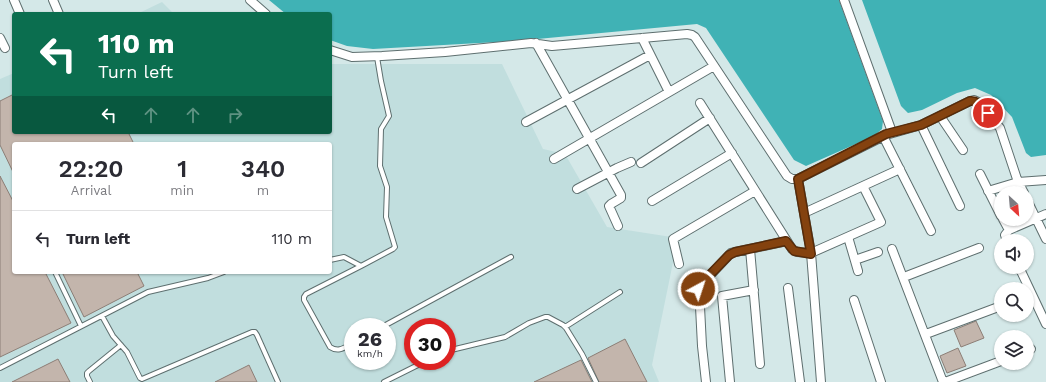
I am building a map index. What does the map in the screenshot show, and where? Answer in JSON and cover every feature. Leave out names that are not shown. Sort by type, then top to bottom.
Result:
[{"type":"street","points":[[14,0],[19,12]]},
{"type":"street","points":[[53,0],[58,12]]},
{"type":"street","points":[[250,0],[264,12]]},
{"type":"street","points":[[844,0],[892,132]]},
{"type":"street","points":[[332,51],[352,57],[377,56],[445,52],[528,43],[552,46],[687,34],[695,37],[787,176],[792,179],[798,179],[892,132],[921,125],[974,100],[978,102],[1000,128],[1020,186]]},
{"type":"street","points":[[0,38],[5,48]]},
{"type":"street","points":[[642,38],[669,92]]},
{"type":"street","points":[[536,43],[590,138],[621,197],[609,206],[618,226]]},
{"type":"street","points":[[526,122],[650,55]]},
{"type":"street","points":[[554,159],[714,66]]},
{"type":"street","points":[[700,103],[786,241],[794,251],[811,254],[881,222],[863,186]]},
{"type":"street","points":[[940,116],[963,150]]},
{"type":"street","points":[[641,163],[710,118]]},
{"type":"street","points":[[921,125],[960,206]]},
{"type":"street","points":[[883,136],[931,231]]},
{"type":"street","points":[[652,201],[732,153]]},
{"type":"street","points":[[577,189],[608,172],[631,162]]},
{"type":"street","points":[[804,213],[900,169]]},
{"type":"street","points":[[980,174],[994,203]]},
{"type":"street","points":[[798,179],[811,254],[821,382]]},
{"type":"street","points":[[988,191],[1018,182],[1046,180]]},
{"type":"street","points":[[679,264],[673,239],[755,191]]},
{"type":"street","points":[[1034,214],[1046,239]]},
{"type":"street","points":[[1006,234],[1009,230],[1046,214]]},
{"type":"street","points":[[1007,226],[1009,230]]},
{"type":"street","points":[[848,237],[858,271]]},
{"type":"street","points":[[706,382],[702,346],[699,287],[731,253],[786,241]]},
{"type":"street","points":[[904,277],[978,248]]},
{"type":"street","points":[[750,249],[760,364]]},
{"type":"street","points":[[892,249],[944,382],[994,364]]},
{"type":"street","points":[[855,260],[878,252]]},
{"type":"street","points":[[1022,274],[1046,324]]},
{"type":"street","points":[[788,288],[800,382]]},
{"type":"street","points":[[730,382],[722,296],[754,290]]},
{"type":"street","points":[[854,300],[881,382]]},
{"type":"street","points":[[926,334],[994,309]]},
{"type":"lane","points":[[344,348],[336,350],[330,347],[304,300],[304,297],[306,294],[395,247],[386,217],[387,187],[380,166],[381,128],[389,116],[377,56]]},
{"type":"lane","points":[[396,319],[510,257]]},
{"type":"lane","points":[[332,260],[344,258],[361,266]]},
{"type":"lane","points":[[56,274],[81,326]]},
{"type":"lane","points":[[0,368],[152,291],[202,280],[218,274]]},
{"type":"lane","points":[[565,327],[620,292]]},
{"type":"lane","points":[[102,316],[112,334],[127,352],[139,377],[142,379],[255,332],[278,382]]},
{"type":"lane","points":[[456,349],[505,337],[529,323],[548,317],[565,327],[582,354],[596,382]]},
{"type":"lane","points":[[90,382],[87,373],[121,345]]},
{"type":"lane","points":[[384,382],[408,370]]},
{"type":"shaded area","points":[[162,2],[172,12],[141,12]]},
{"type":"shaded area","points":[[332,64],[502,64],[543,149],[565,154],[607,227],[678,238],[652,365],[659,382],[0,382],[0,79],[12,74],[12,134],[332,134]]},
{"type":"water","points":[[269,0],[839,0],[883,121],[882,129],[874,136],[806,166],[794,160],[706,28],[697,24],[516,41],[373,49],[347,46],[332,41],[332,12],[284,12]]},
{"type":"water","points":[[862,0],[1046,0],[1046,155],[1031,157],[1026,153],[1012,117],[991,95],[975,88],[957,93],[922,110],[908,113],[901,106]]},
{"type":"building","points":[[12,95],[12,134],[129,134],[133,142],[12,142],[12,170],[0,145],[0,101]]},
{"type":"building","points":[[0,176],[12,199],[12,274],[46,274],[71,323],[0,357]]},
{"type":"building","points":[[63,274],[138,274],[144,286],[84,317]]},
{"type":"building","points":[[976,321],[984,338],[961,347],[954,330]]},
{"type":"building","points":[[625,339],[647,382],[599,382],[588,358]]},
{"type":"building","points":[[958,348],[966,366],[947,373],[940,356]]},
{"type":"building","points":[[58,359],[70,382],[12,382]]},
{"type":"building","points":[[581,360],[592,382],[534,382]]},
{"type":"building","points":[[249,365],[257,382],[215,382]]},
{"type":"route","points":[[698,289],[700,285],[731,253],[786,241],[794,251],[811,254],[798,179],[886,134],[921,125],[970,101],[974,100],[978,102],[988,113]]}]
